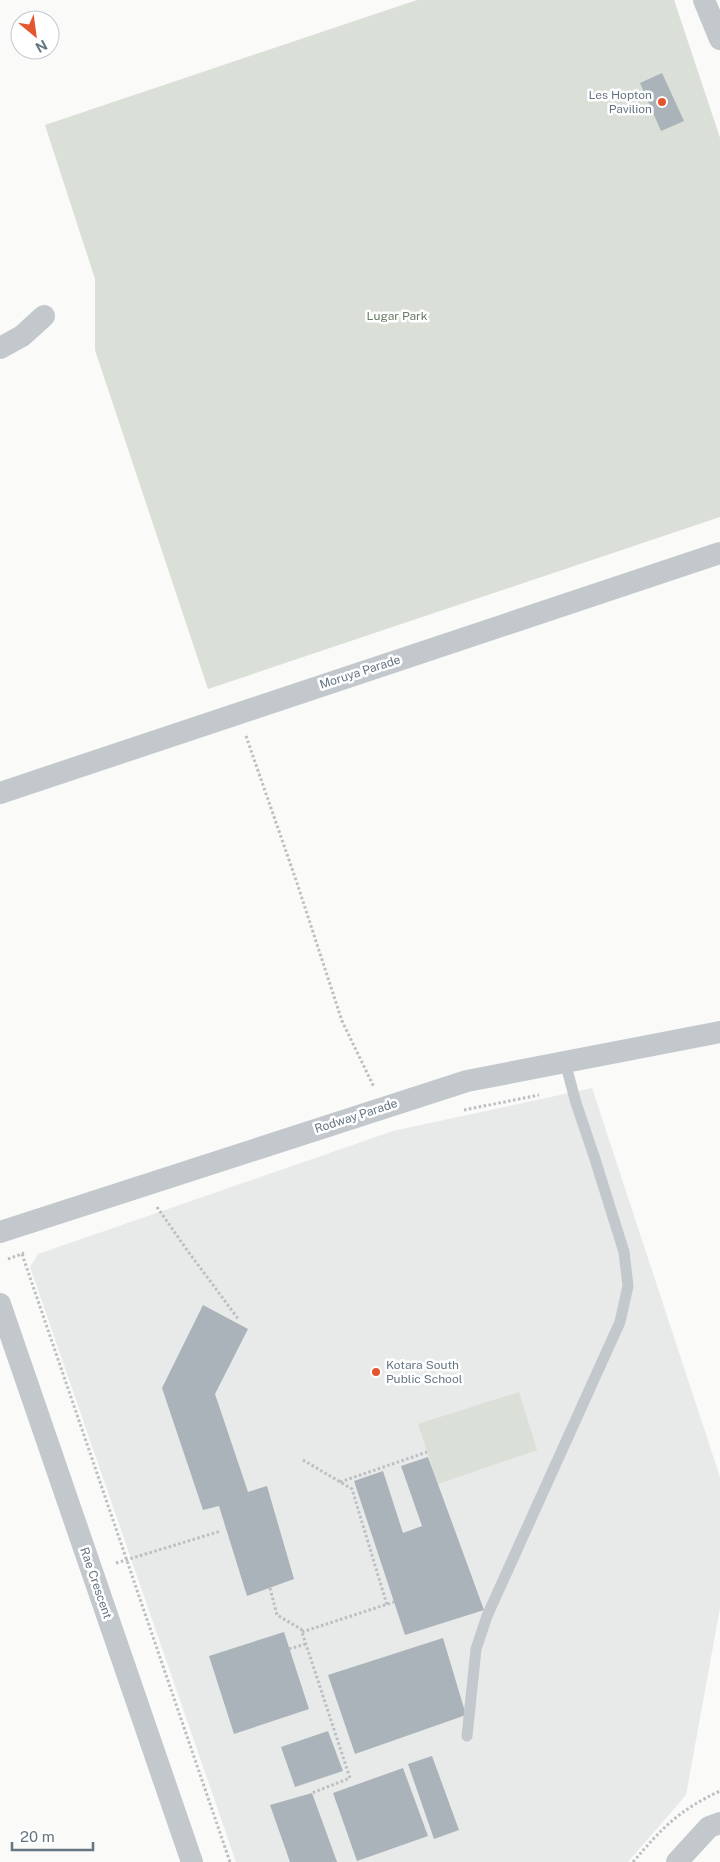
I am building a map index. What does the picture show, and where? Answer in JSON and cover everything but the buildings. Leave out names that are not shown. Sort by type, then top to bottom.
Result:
[{"type":"street","points":[[704,0],[720,39]]},
{"type":"street","points":[[0,348],[22,336],[44,316]]},
{"type":"street","name":"Moruya Parade","points":[[0,793],[720,553]]},
{"type":"street","name":"Rodway Parade","points":[[0,1232],[467,1081],[720,1032]]},
{"type":"street","name":"Rae Crescent","points":[[0,1304],[192,1862]]},
{"type":"street","points":[[677,1862],[709,1827],[720,1823]]},
{"type":"lane","points":[[466,1736],[476,1649],[487,1616],[620,1322],[628,1286],[624,1252],[576,1104],[565,1062]]},
{"type":"path","points":[[238,713],[298,883],[342,1021],[384,1108]]},
{"type":"path","points":[[157,1206],[239,1320]]},
{"type":"path","points":[[22,1254],[230,1862]]},
{"type":"path","points":[[339,1482],[427,1452]]},
{"type":"path","points":[[303,1460],[352,1489],[387,1605]]},
{"type":"path","points":[[126,1561],[221,1532]]},
{"type":"path","points":[[270,1588],[277,1615],[302,1629],[350,1778],[312,1792]]},
{"type":"path","points":[[302,1632],[394,1602]]},
{"type":"path","points":[[289,1649],[306,1644]]},
{"type":"path","points":[[633,1862],[676,1816],[696,1802],[720,1790]]},
{"type":"shaded area","name":"Kotara South Public School","points":[[592,1088],[720,1477],[720,1608],[686,1795],[628,1862],[236,1862],[30,1267],[38,1254],[393,1131]]},
{"type":"green space","name":"Lugar Park","points":[[417,0],[674,0],[720,138],[720,517],[208,689],[95,350],[95,279],[45,125]]},
{"type":"green space","points":[[519,1392],[537,1450],[438,1484],[418,1424]]},
{"type":"place","name":"Les Hopton Pavilion","points":[[662,102]]},
{"type":"place","name":"Kotara South Public School","points":[[376,1372]]}]
